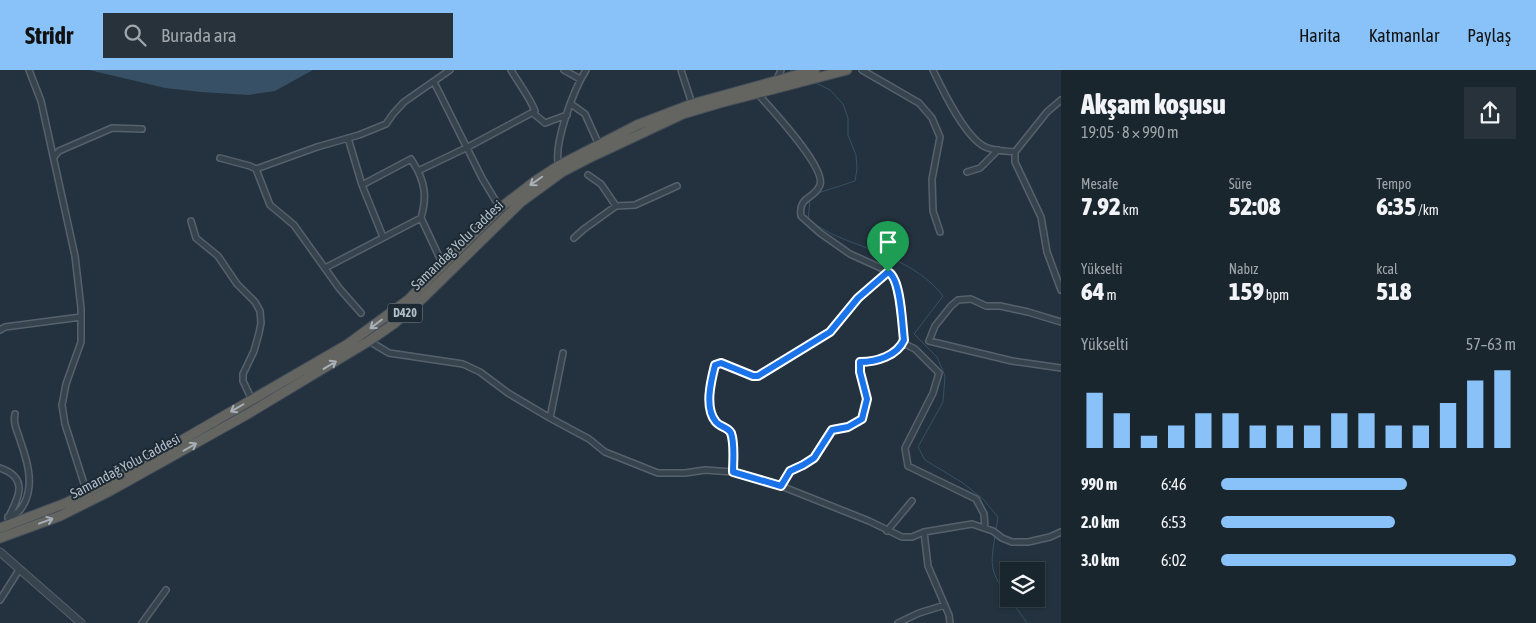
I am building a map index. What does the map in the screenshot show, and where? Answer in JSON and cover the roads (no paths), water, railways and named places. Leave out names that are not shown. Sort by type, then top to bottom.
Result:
[{"type":"highway","name":"Samandağ Yolu Caddesi","points":[[0,538],[60,516],[167,461],[369,341],[395,323],[422,299],[521,202],[560,169],[599,145],[637,125],[692,104],[816,70]]},
{"type":"highway","name":"Samandağ Yolu Caddesi","points":[[2,527],[66,503],[127,472],[348,344],[408,300],[500,208],[535,180],[587,159],[683,114],[844,71]]},
{"type":"street","points":[[29,70],[42,101],[75,256],[81,317],[81,342],[66,384],[62,405],[65,424],[87,493]]},
{"type":"street","points":[[220,158],[256,169],[386,124],[404,102],[450,70]]},
{"type":"street","points":[[418,170],[468,147],[536,111],[510,70]]},
{"type":"street","points":[[564,70],[580,79]]},
{"type":"street","points":[[560,169],[556,156],[567,115],[580,79],[586,70]]},
{"type":"street","points":[[681,70],[692,104]]},
{"type":"street","points":[[862,70],[919,103],[932,118],[940,137],[932,179],[933,211],[940,232]]},
{"type":"street","points":[[933,70],[946,97],[963,125],[976,140],[987,148],[1014,152]]},
{"type":"street","points":[[776,81],[780,71]]},
{"type":"street","points":[[434,82],[482,178],[500,208]]},
{"type":"street","points":[[758,94],[814,163],[821,177],[817,191],[806,198],[800,208],[801,216],[820,233],[850,254],[892,273],[897,283],[904,340],[900,349],[875,362],[860,362],[860,372],[867,399],[862,419],[848,427],[832,430],[814,458],[790,471],[781,486]]},
{"type":"street","points":[[1061,100],[1046,112],[1014,152],[1014,162],[1041,217],[1047,252],[1061,290]]},
{"type":"street","points":[[571,104],[585,114],[599,145]]},
{"type":"street","points":[[533,113],[545,123],[567,115]]},
{"type":"street","points":[[54,157],[59,151],[112,128],[142,129]]},
{"type":"street","points":[[348,138],[362,185],[383,237]]},
{"type":"street","points":[[967,172],[980,168],[998,150]]},
{"type":"street","points":[[362,185],[411,159],[424,184],[426,196],[421,218],[444,265]]},
{"type":"street","points":[[256,169],[270,205],[294,225],[339,288],[361,313]]},
{"type":"street","points":[[588,175],[601,184],[616,206]]},
{"type":"street","points":[[574,238],[616,206],[634,205],[677,186]]},
{"type":"street","points":[[325,268],[421,218]]},
{"type":"street","points":[[191,221],[196,238],[218,256],[237,284],[255,302],[260,311],[261,323],[259,333],[243,374],[243,382],[252,400]]},
{"type":"street","points":[[733,472],[732,435],[728,429],[717,424],[714,420],[709,404],[715,365],[721,363],[753,376],[758,376],[830,332],[858,298],[888,272]]},
{"type":"street","points":[[1061,322],[1000,306],[986,306],[971,299],[958,300],[935,326],[929,341],[1012,360],[1061,368]]},
{"type":"street","points":[[0,330],[5,327],[81,317]]},
{"type":"street","points":[[369,341],[389,353],[463,364],[480,372],[508,393],[589,439],[605,452],[658,473],[685,473],[705,470],[733,472],[781,486],[869,521],[902,537],[912,537],[924,532],[972,524],[993,531],[1002,538],[1012,542],[1028,542],[1050,537],[1061,532]]},
{"type":"street","points":[[903,343],[915,349],[939,373],[933,393],[905,448],[908,466],[976,499],[984,514],[985,528]]},
{"type":"street","points":[[550,418],[563,353]]},
{"type":"street","points":[[8,517],[15,516],[22,509],[29,492],[28,462],[13,422],[15,414]]},
{"type":"street","points":[[0,468],[14,476],[19,489],[16,504],[2,527]]},
{"type":"street","points":[[887,531],[912,501]]},
{"type":"street","points":[[924,532],[928,566],[945,605],[950,623]]},
{"type":"street","points":[[0,552],[81,623]]},
{"type":"street","points":[[0,600],[20,570]]},
{"type":"street","points":[[142,623],[166,590]]},
{"type":"street","points":[[898,623],[919,613],[945,605]]},
{"type":"water","points":[[89,70],[313,70],[275,91],[248,95],[165,88]]},
{"type":"waterway","points":[[790,70],[794,72]]},
{"type":"waterway","points":[[816,83],[830,90],[843,104],[848,118],[848,135],[856,155],[857,169],[855,181],[818,193]]},
{"type":"waterway","points":[[810,200],[808,220],[832,234],[906,265],[932,284],[943,296],[914,334],[937,357],[945,376],[943,402],[918,447],[925,460],[963,483],[983,499],[998,517],[996,530]]},
{"type":"waterway","points":[[995,536],[992,563],[1000,584]]},
{"type":"waterway","points":[[1016,607],[1027,623]]}]
